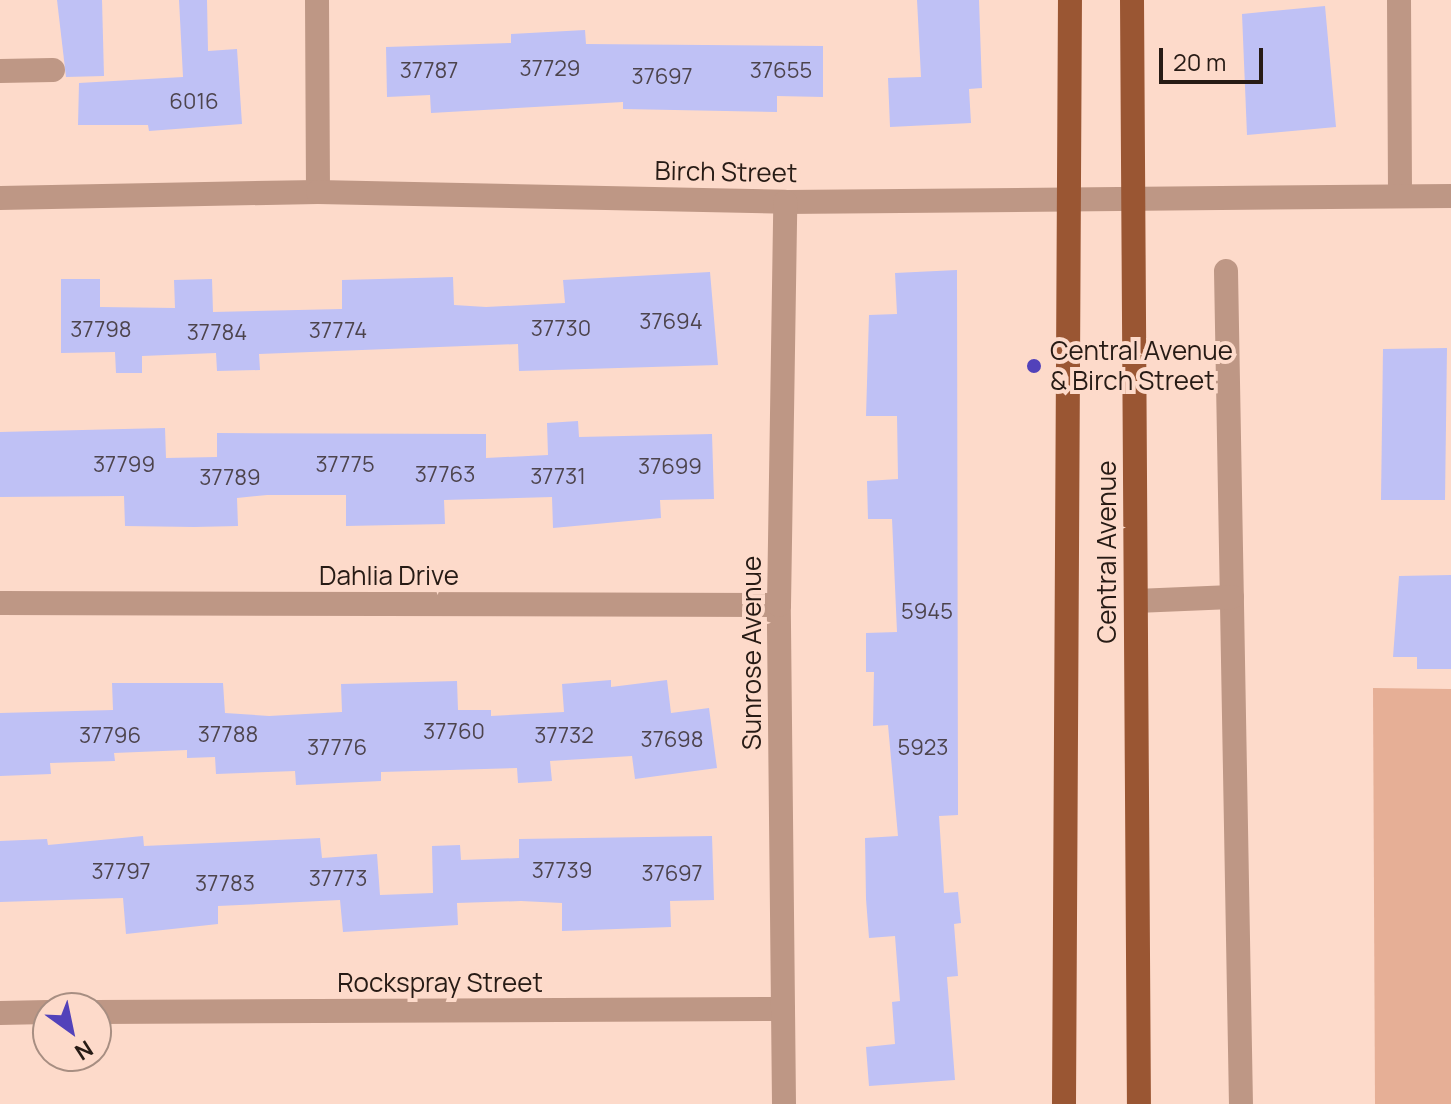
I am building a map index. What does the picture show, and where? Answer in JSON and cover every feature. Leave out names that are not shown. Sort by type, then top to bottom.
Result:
[{"type":"main road","name":"Central Avenue","points":[[1064,1104],[1070,0]]},
{"type":"main road","name":"Central Avenue","points":[[1132,0],[1139,1104]]},
{"type":"street","points":[[317,0],[318,192]]},
{"type":"street","points":[[1399,0],[1400,196]]},
{"type":"street","points":[[0,71],[53,70]]},
{"type":"street","name":"Birch Street","points":[[0,198],[318,192],[785,202],[1451,196]]},
{"type":"street","name":"Sunrose Avenue","points":[[784,1104],[779,605],[785,202]]},
{"type":"street","points":[[1226,271],[1241,1104]]},
{"type":"street","points":[[1136,601],[1232,597]]},
{"type":"street","name":"Dahlia Drive","points":[[0,603],[779,605]]},
{"type":"street","name":"Rockspray Street","points":[[112,1012],[783,1009]]},
{"type":"street","points":[[0,1013],[32,1012]]},
{"type":"shaded area","points":[[1373,688],[1451,689],[1451,1104],[1375,1104]]},
{"type":"building","points":[[57,0],[102,0],[104,76],[66,77]]},
{"type":"building","points":[[179,0],[207,0],[208,51],[237,49],[242,124],[149,131],[148,125],[78,125],[79,83],[183,77]]},
{"type":"building","points":[[917,0],[979,0],[982,88],[969,89],[971,123],[890,127],[888,78],[921,77]]},
{"type":"building","points":[[1325,6],[1336,127],[1247,135],[1242,14]]},
{"type":"building","points":[[585,30],[586,44],[823,46],[823,97],[777,96],[777,112],[623,109],[623,102],[431,113],[430,95],[387,97],[386,47],[511,43],[511,34]]},
{"type":"building","points":[[957,270],[958,815],[939,816],[944,893],[958,892],[961,923],[954,924],[958,976],[947,977],[955,1080],[869,1086],[866,1047],[895,1044],[892,1002],[900,1001],[895,936],[869,938],[866,899],[865,838],[898,836],[888,725],[873,726],[874,672],[866,672],[866,633],[897,632],[892,519],[868,519],[867,481],[898,479],[897,416],[866,416],[869,315],[897,314],[895,273]]},
{"type":"building","points":[[710,272],[718,365],[519,371],[518,344],[259,354],[260,370],[217,371],[216,353],[142,356],[142,373],[116,373],[115,352],[61,353],[61,279],[100,279],[100,307],[175,308],[174,280],[212,279],[213,312],[342,309],[342,280],[453,277],[454,305],[486,307],[565,303],[563,280]]},
{"type":"building","points":[[1447,348],[1445,500],[1381,500],[1383,349]]},
{"type":"building","points":[[578,421],[579,437],[712,434],[714,499],[660,500],[661,518],[553,528],[552,497],[444,500],[445,524],[346,526],[346,495],[267,495],[237,498],[238,526],[194,527],[125,526],[124,496],[0,497],[0,432],[165,428],[166,458],[217,457],[217,433],[486,434],[486,458],[548,455],[547,423]]},
{"type":"building","points":[[1451,575],[1451,669],[1417,669],[1417,657],[1393,657],[1399,576]]},
{"type":"building","points":[[611,680],[611,687],[667,680],[671,713],[709,708],[717,768],[635,779],[632,756],[550,761],[552,781],[518,783],[517,768],[381,772],[381,781],[296,785],[295,771],[216,774],[215,757],[187,758],[187,750],[114,753],[115,761],[50,763],[51,774],[0,776],[0,713],[113,710],[112,683],[223,683],[225,713],[269,716],[342,712],[341,684],[457,681],[458,710],[491,710],[491,716],[564,712],[562,684]]},
{"type":"building","points":[[143,836],[144,846],[320,838],[322,858],[377,854],[380,895],[433,893],[432,846],[460,845],[461,860],[519,858],[519,839],[712,836],[714,900],[670,901],[671,927],[562,931],[562,903],[521,901],[457,903],[458,925],[343,932],[340,900],[218,906],[218,924],[126,934],[123,898],[0,902],[0,841],[47,839],[48,845]]},
{"type":"place","name":"Central Avenue & Birch Street","points":[[1034,366]]}]
